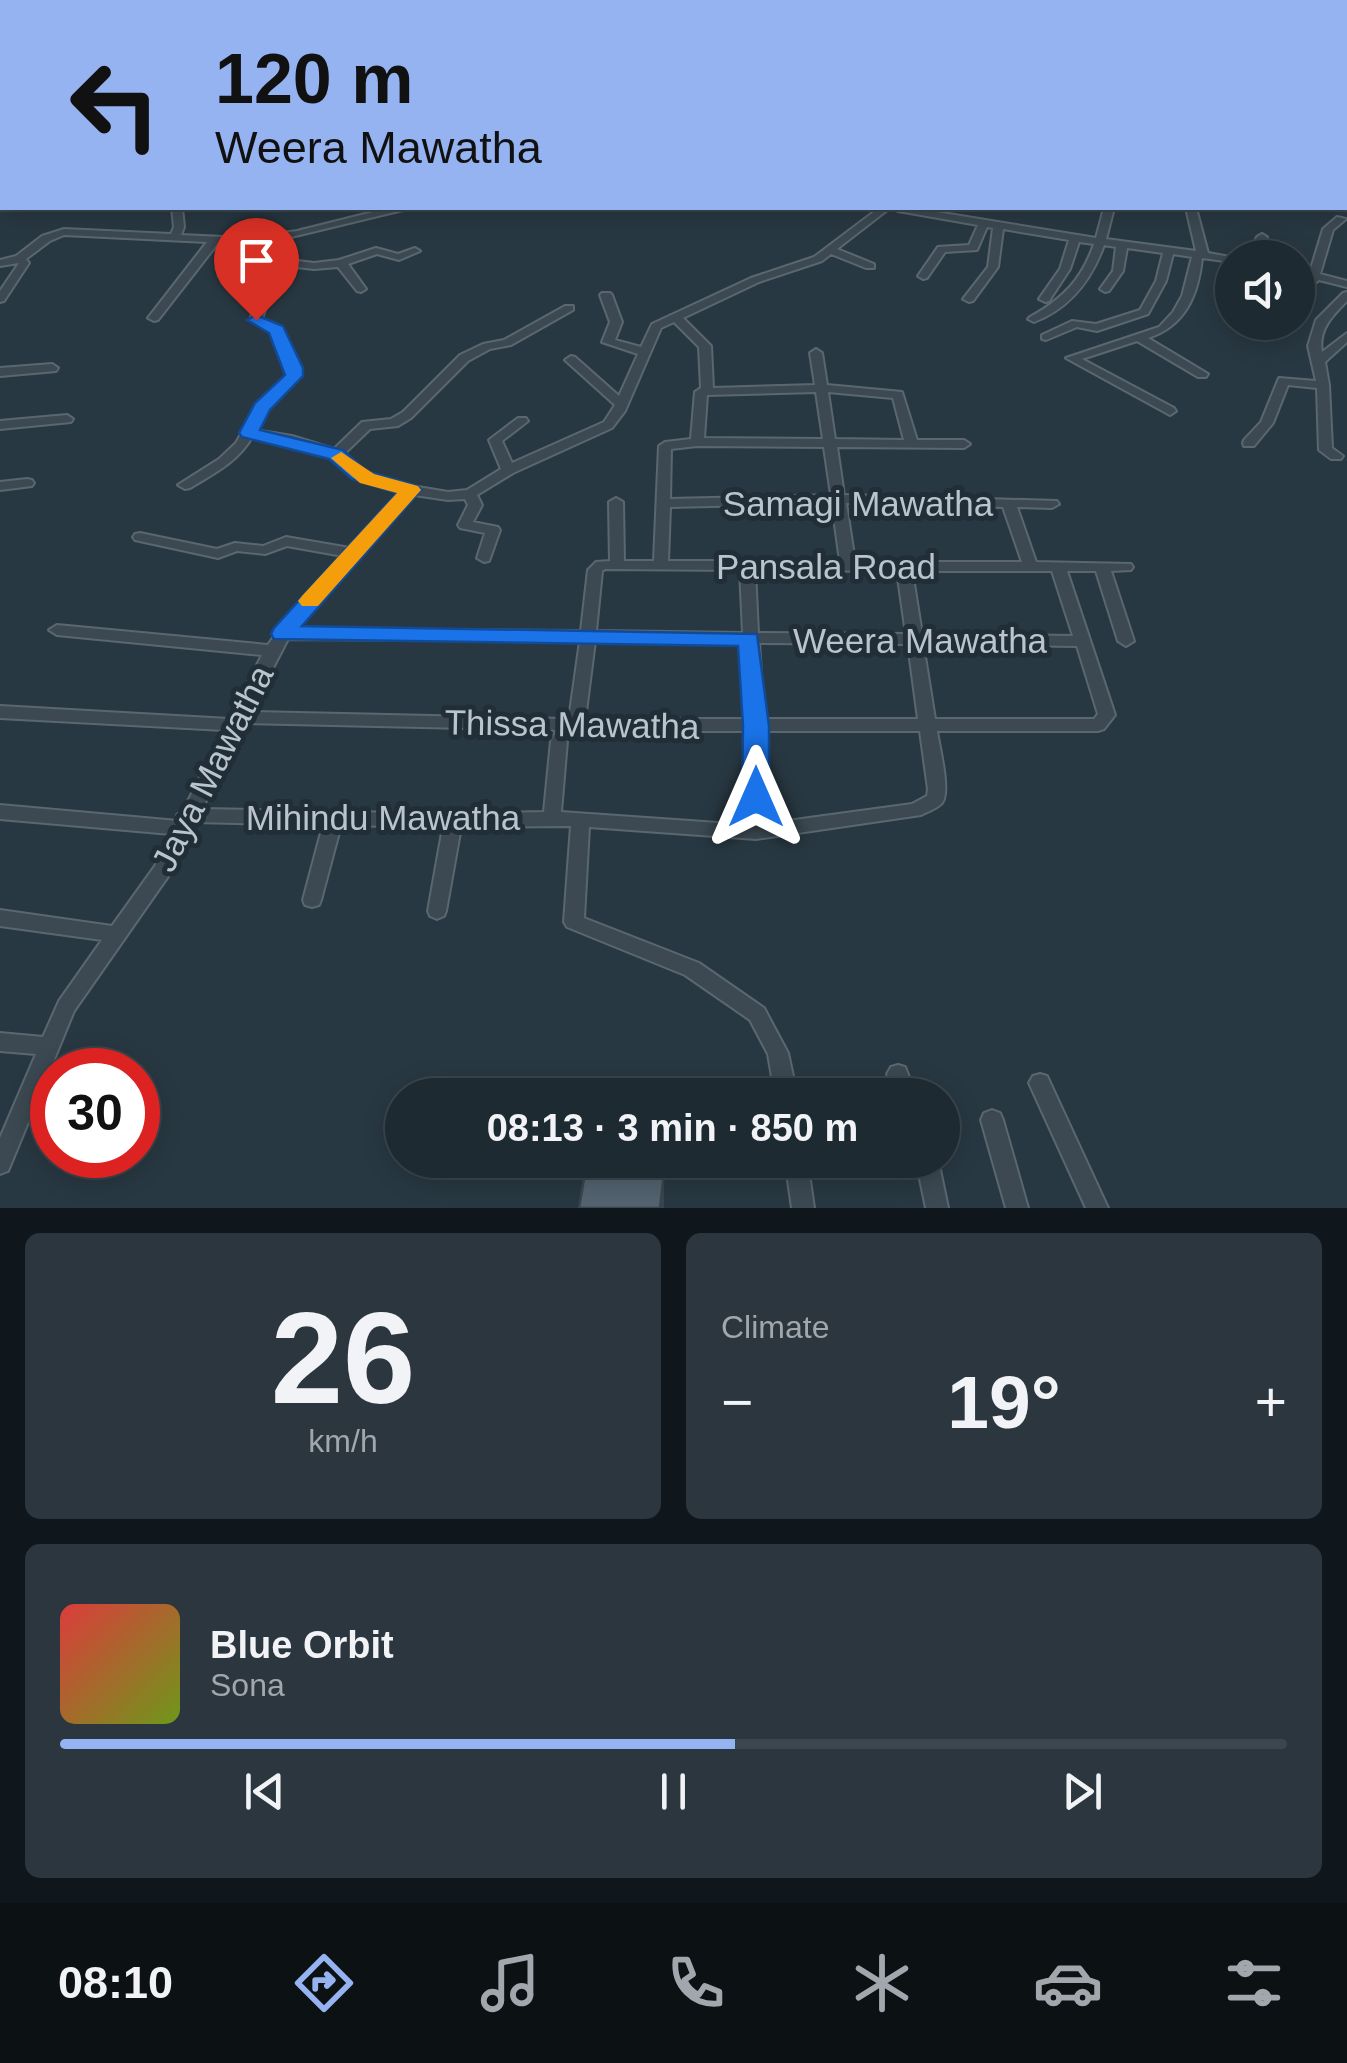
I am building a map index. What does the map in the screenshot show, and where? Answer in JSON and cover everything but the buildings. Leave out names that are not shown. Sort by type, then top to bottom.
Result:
[{"type":"street","points":[[174,238],[177,210]]},
{"type":"street","points":[[0,264],[22,260],[42,239],[56,233],[112,232],[214,242],[282,237],[391,210]]},
{"type":"street","points":[[248,433],[336,454],[359,475],[410,490],[448,496],[470,494],[508,470],[599,430],[615,418],[652,329],[832,251],[883,210]]},
{"type":"street","points":[[919,210],[1075,238],[1215,256]]},
{"type":"street","points":[[923,276],[942,249],[973,248],[978,222],[975,210]]},
{"type":"street","points":[[1034,318],[1061,306],[1086,281],[1109,210]]},
{"type":"street","points":[[1170,411],[1072,360],[1163,329],[1181,310],[1200,254],[1191,210]]},
{"type":"street","points":[[1336,456],[1326,450],[1323,385],[1314,346],[1322,320],[1346,285],[1315,276],[1328,229],[1340,219]]},
{"type":"street","points":[[968,300],[992,268],[998,225]]},
{"type":"street","points":[[186,485],[224,462],[262,408],[294,376],[276,330],[256,320],[282,237]]},
{"type":"street","points":[[1044,299],[1065,269],[1075,238]]},
{"type":"street","points":[[154,318],[214,242]]},
{"type":"street","points":[[1106,289],[1118,271],[1122,244]]},
{"type":"street","points":[[1046,336],[1076,323],[1097,328],[1144,312],[1162,281],[1169,250]]},
{"type":"street","points":[[274,260],[314,266],[341,263],[376,251],[399,257],[415,252]]},
{"type":"street","points":[[832,251],[870,266]]},
{"type":"street","points":[[0,300],[24,263],[22,260]]},
{"type":"street","points":[[341,263],[361,289]]},
{"type":"street","points":[[606,295],[616,322],[608,342],[642,351]]},
{"type":"street","points":[[336,454],[366,425],[394,423],[407,415],[464,358],[487,346],[507,342],[568,308]]},
{"type":"street","points":[[675,316],[704,346],[707,390]]},
{"type":"street","points":[[1317,364],[1347,336]]},
{"type":"street","points":[[1138,337],[1202,374]]},
{"type":"street","points":[[816,352],[848,565]]},
{"type":"street","points":[[571,360],[622,404]]},
{"type":"street","points":[[0,372],[52,368]]},
{"type":"street","points":[[1249,442],[1267,423],[1283,381],[1323,385]]},
{"type":"street","points":[[697,442],[698,396],[707,390],[820,388],[898,395],[911,442]]},
{"type":"street","points":[[0,425],[67,420]]},
{"type":"street","points":[[508,470],[496,440],[522,421]]},
{"type":"street","points":[[661,566],[665,446],[697,442],[964,444]]},
{"type":"street","points":[[0,486],[27,483]]},
{"type":"street","name":"Jaya Mawatha","points":[[0,1164],[66,1007],[162,870],[234,721],[282,634],[410,490]]},
{"type":"street","points":[[470,494],[475,505],[465,525],[493,530],[484,558]]},
{"type":"street","name":"Samagi Mawatha","points":[[664,503],[838,499],[1052,504]]},
{"type":"street","points":[[552,818],[559,741],[578,712],[595,570],[602,565],[617,565],[616,502]]},
{"type":"street","points":[[1009,503],[1030,565]]},
{"type":"street","points":[[140,537],[218,554],[235,547],[265,550],[286,541],[351,554]]},
{"type":"street","name":"Pansala Road","points":[[617,565],[1126,567]]},
{"type":"street","points":[[747,566],[756,726],[756,832]]},
{"type":"street","points":[[904,566],[918,638],[928,725]]},
{"type":"street","name":"Thissa Mawatha","points":[[0,712],[234,721],[569,725],[1098,725],[1107,715],[1058,566]]},
{"type":"street","points":[[1102,567],[1126,641]]},
{"type":"street","points":[[58,630],[272,651]]},
{"type":"street","name":"Weera Mawatha","points":[[282,634],[1082,641]]},
{"type":"street","name":"Mihindu Mawatha","points":[[0,812],[183,822],[334,817],[452,821],[552,818],[756,832],[927,806],[935,800],[937,789],[928,725]]},
{"type":"street","points":[[312,900],[334,817]]},
{"type":"street","points":[[580,820],[574,922],[692,969],[757,1014],[778,1053],[783,1078]]},
{"type":"street","points":[[438,911],[452,821]]},
{"type":"street","points":[[0,918],[115,934]]},
{"type":"street","points":[[0,1042],[48,1046]]},
{"type":"street","points":[[1040,1083],[1097,1208]]},
{"type":"street","points":[[992,1120],[1017,1208]]},
{"type":"street","points":[[799,1178],[804,1208]]},
{"type":"street","points":[[931,1178],[937,1208]]},
{"type":"slow traffic","points":[[310,601],[410,490],[367,479],[341,458]]},
{"type":"route","points":[[256,320],[276,330],[294,376],[262,408],[248,433],[292,440],[336,454],[367,479],[410,490],[282,634],[749,639],[756,726],[756,797]]}]
